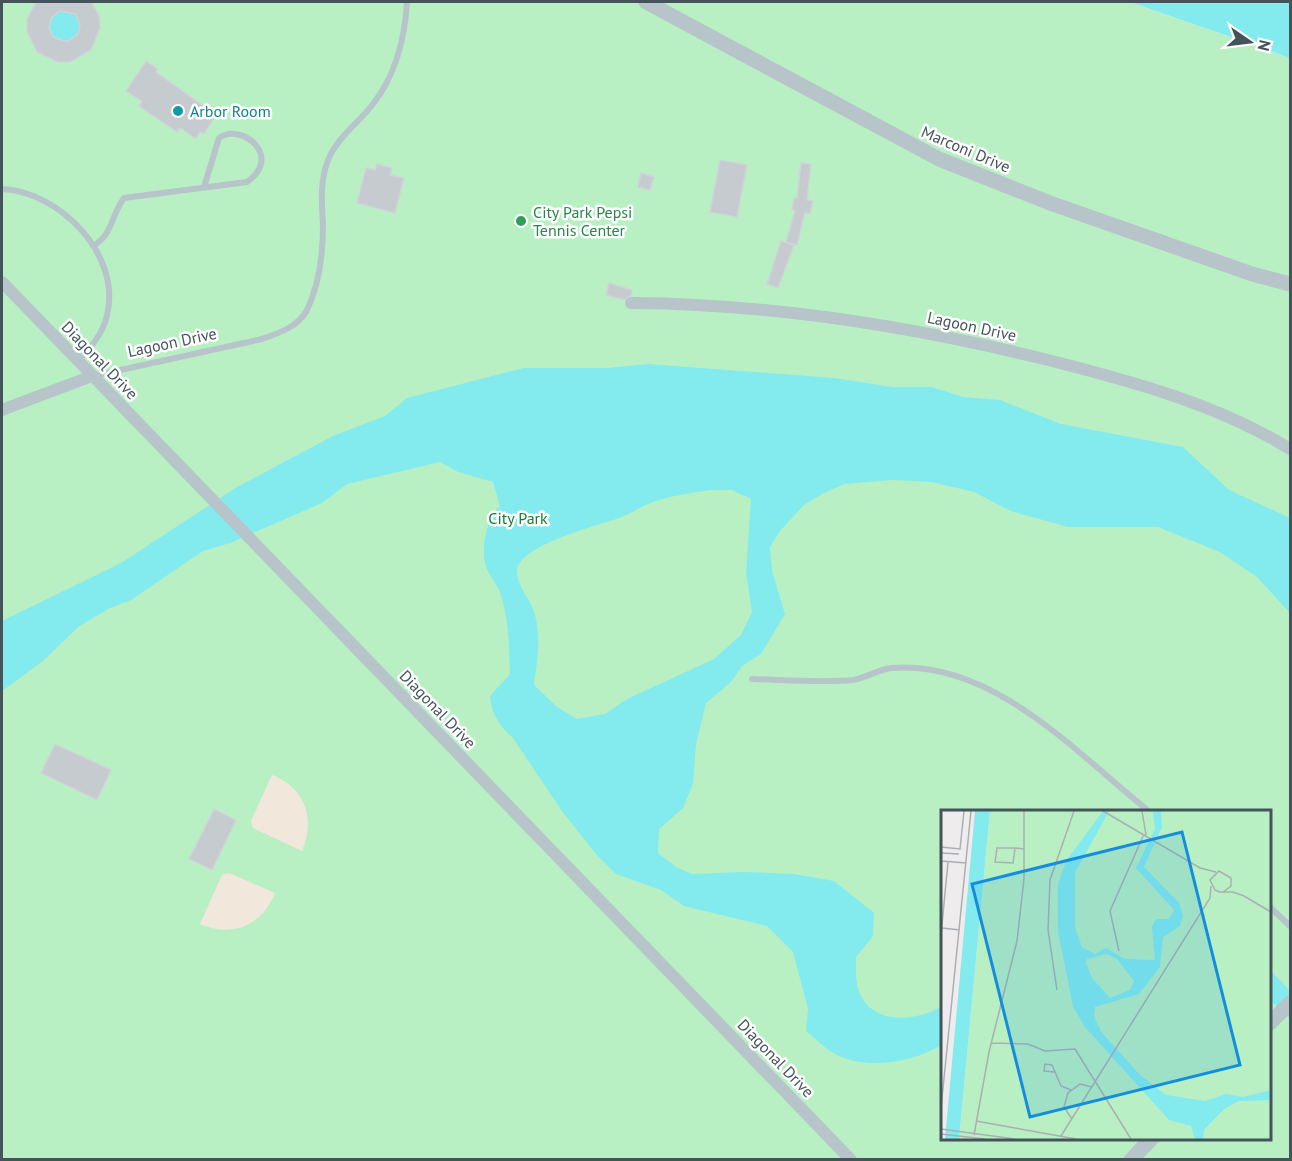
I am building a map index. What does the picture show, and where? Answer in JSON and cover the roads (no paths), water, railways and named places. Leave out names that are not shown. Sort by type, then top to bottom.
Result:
[{"type":"street","name":"Marconi Drive","points":[[646,2],[939,159],[1061,207],[1252,274],[1290,284]]},
{"type":"street","name":"Diagonal Drive","points":[[2,282],[850,1160]]},
{"type":"street","name":"Lagoon Drive","points":[[631,303],[700,303],[813,314],[956,337],[1109,375],[1211,410],[1290,449]]},
{"type":"street","name":"Lagoon Drive","points":[[2,410],[92,376]]},
{"type":"street","points":[[1271,1021],[1290,1003]]},
{"type":"street","points":[[1131,1160],[1150,1140]]},
{"type":"lane","name":"Lagoon Drive","points":[[92,376],[247,343],[284,331],[300,320],[307,310],[319,266],[323,226],[322,184],[326,164],[348,130],[372,106],[386,86],[399,50],[407,2]]},
{"type":"lane","points":[[93,246],[110,232],[117,208],[124,198],[247,182],[258,174],[263,161],[260,148],[252,142],[225,134],[219,138],[204,187]]},
{"type":"lane","points":[[2,189],[28,194],[51,204],[79,228],[93,246],[106,280],[109,300],[108,314],[102,330],[78,361]]},
{"type":"lane","points":[[752,679],[831,681],[857,679],[891,668],[934,671],[975,682],[1027,710],[1148,810]]},
{"type":"lane","points":[[1271,909],[1290,926]]},
{"type":"water","points":[[1130,2],[1290,2],[1290,58],[1268,50]]},
{"type":"water","points":[[65,11],[76,15],[80,26],[76,37],[65,41],[54,37],[50,26],[54,15]]},
{"type":"water","points":[[648,364],[834,378],[892,387],[932,387],[963,397],[1000,400],[1061,424],[1183,447],[1229,490],[1290,518],[1290,613],[1257,577],[1220,552],[1158,527],[1068,527],[1011,511],[974,492],[932,482],[893,480],[844,484],[804,505],[779,532],[770,547],[772,571],[785,614],[761,654],[742,666],[731,682],[706,703],[696,744],[693,784],[683,808],[659,829],[658,853],[676,867],[692,874],[743,872],[794,874],[834,881],[874,913],[873,936],[856,957],[858,990],[867,1004],[886,1016],[898,1018],[921,1015],[941,1006],[941,1046],[904,1060],[875,1063],[848,1059],[831,1052],[806,1031],[808,1009],[793,952],[767,926],[684,906],[661,890],[616,874],[595,853],[562,811],[513,738],[497,719],[490,696],[510,674],[505,610],[499,590],[488,572],[484,559],[484,542],[488,525],[500,506],[493,482],[458,472],[440,462],[347,484],[322,503],[230,543],[203,551],[131,600],[108,609],[78,627],[43,661],[2,691],[2,621],[121,563],[237,487],[333,436],[385,416],[407,398],[524,368],[607,368]],"holes":[[[711,490],[732,490],[751,499],[746,572],[752,612],[741,635],[714,659],[627,699],[605,714],[577,719],[557,707],[534,685],[538,630],[534,612],[517,575],[521,561],[531,552],[577,531],[623,517],[656,501],[679,495]]]},
{"type":"water","points":[[1271,971],[1290,991],[1290,1019],[1271,1001]]},
{"type":"place","name":"Arbor Room","points":[[178,111]]},
{"type":"place","name":"City Park Pepsi Tennis Center","points":[[521,221]]},
{"type":"park label","name":"City Park","points":[[518,518]]}]
